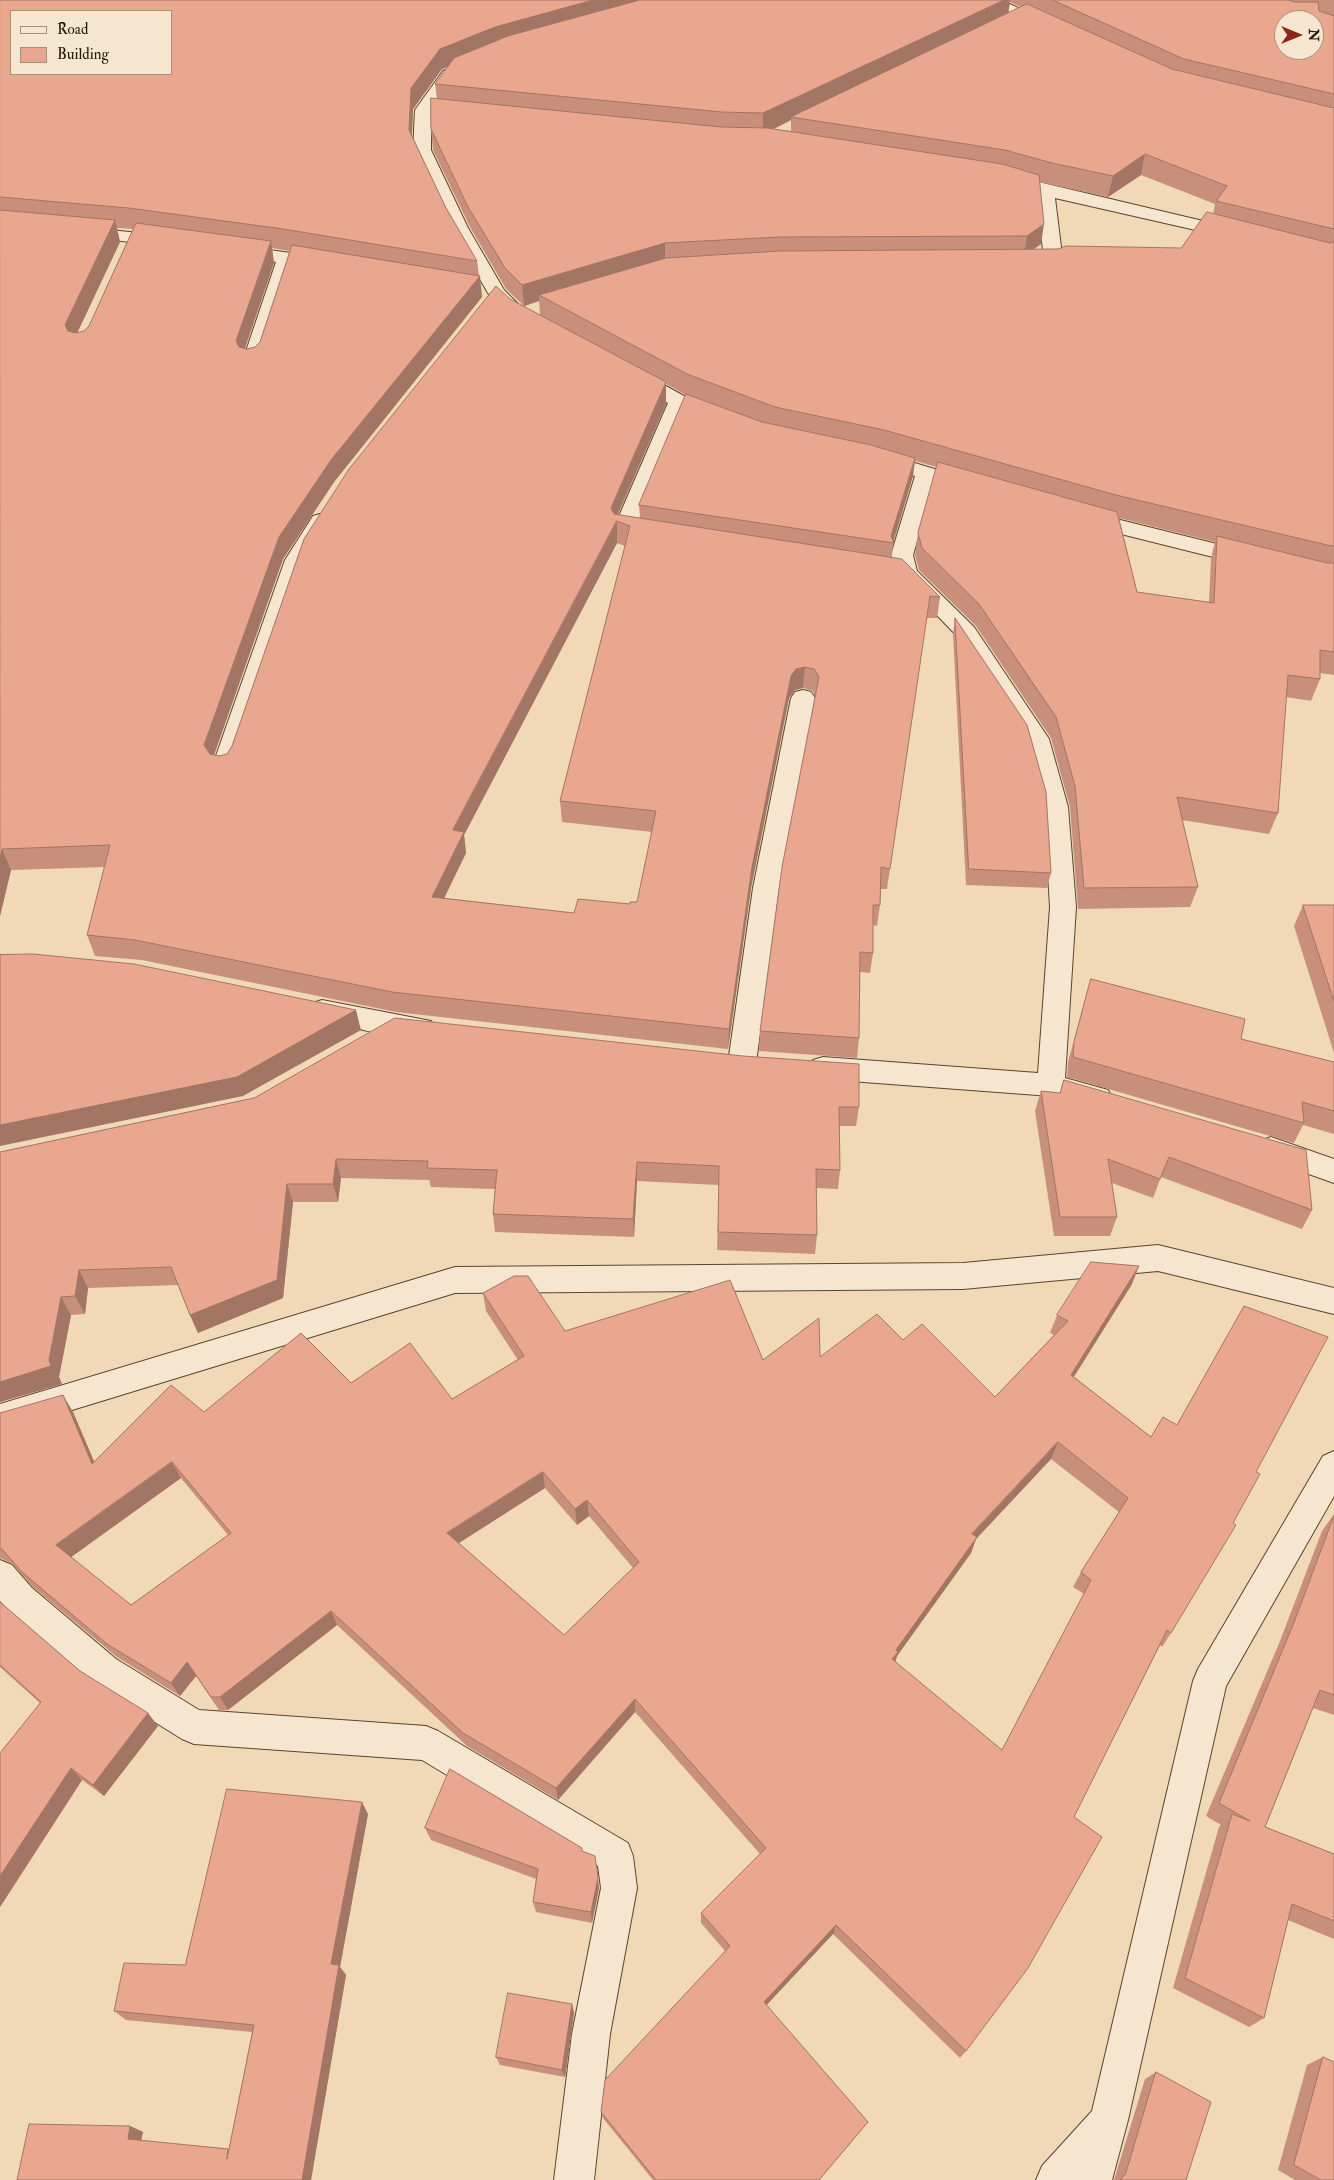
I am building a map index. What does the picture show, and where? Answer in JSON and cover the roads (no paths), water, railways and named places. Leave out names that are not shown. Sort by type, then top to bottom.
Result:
[{"type":"street","points":[[988,0],[1060,32]]},
{"type":"street","points":[[1007,25],[1025,16]]},
{"type":"street","points":[[476,63],[449,74],[423,110],[422,150],[460,228],[487,297],[531,316]]},
{"type":"street","points":[[423,110],[442,112]]},
{"type":"street","points":[[991,177],[1250,238]]},
{"type":"street","points":[[1014,263],[1054,263],[1045,191]]},
{"type":"street","points":[[67,230],[134,236],[182,243]]},
{"type":"street","points":[[126,253],[134,236]]},
{"type":"street","points":[[220,248],[344,267]]},
{"type":"street","points":[[252,363],[287,257]]},
{"type":"street","points":[[620,369],[679,401],[732,421]]},
{"type":"street","points":[[663,536],[624,530],[679,401]]},
{"type":"street","points":[[855,453],[992,492]]},
{"type":"street","points":[[926,473],[897,572],[966,632],[1037,739],[1056,807],[1063,907],[1051,1085]]},
{"type":"street","points":[[224,767],[296,560],[332,503]]},
{"type":"street","points":[[1067,513],[1263,563]]},
{"type":"street","points":[[771,1065],[732,1062],[803,698]]},
{"type":"street","points":[[298,1005],[396,1025],[445,1031]]},
{"type":"street","points":[[361,1045],[396,1025]]},
{"type":"street","points":[[801,1067],[1051,1085],[1118,1104]]},
{"type":"street","points":[[1252,1143],[1299,1157],[1334,1171]]},
{"type":"street","points":[[0,1418],[455,1280],[963,1276],[1158,1258],[1334,1301]]},
{"type":"street","points":[[1092,2180],[1109,2120],[1210,1681],[1334,1466]]},
{"type":"street","points":[[0,1576],[20,1599],[104,1671],[194,1727],[426,1743],[615,1856],[619,1888],[591,2034],[574,2180]]},
{"type":"street","points":[[1056,2180],[1109,2120]]}]
